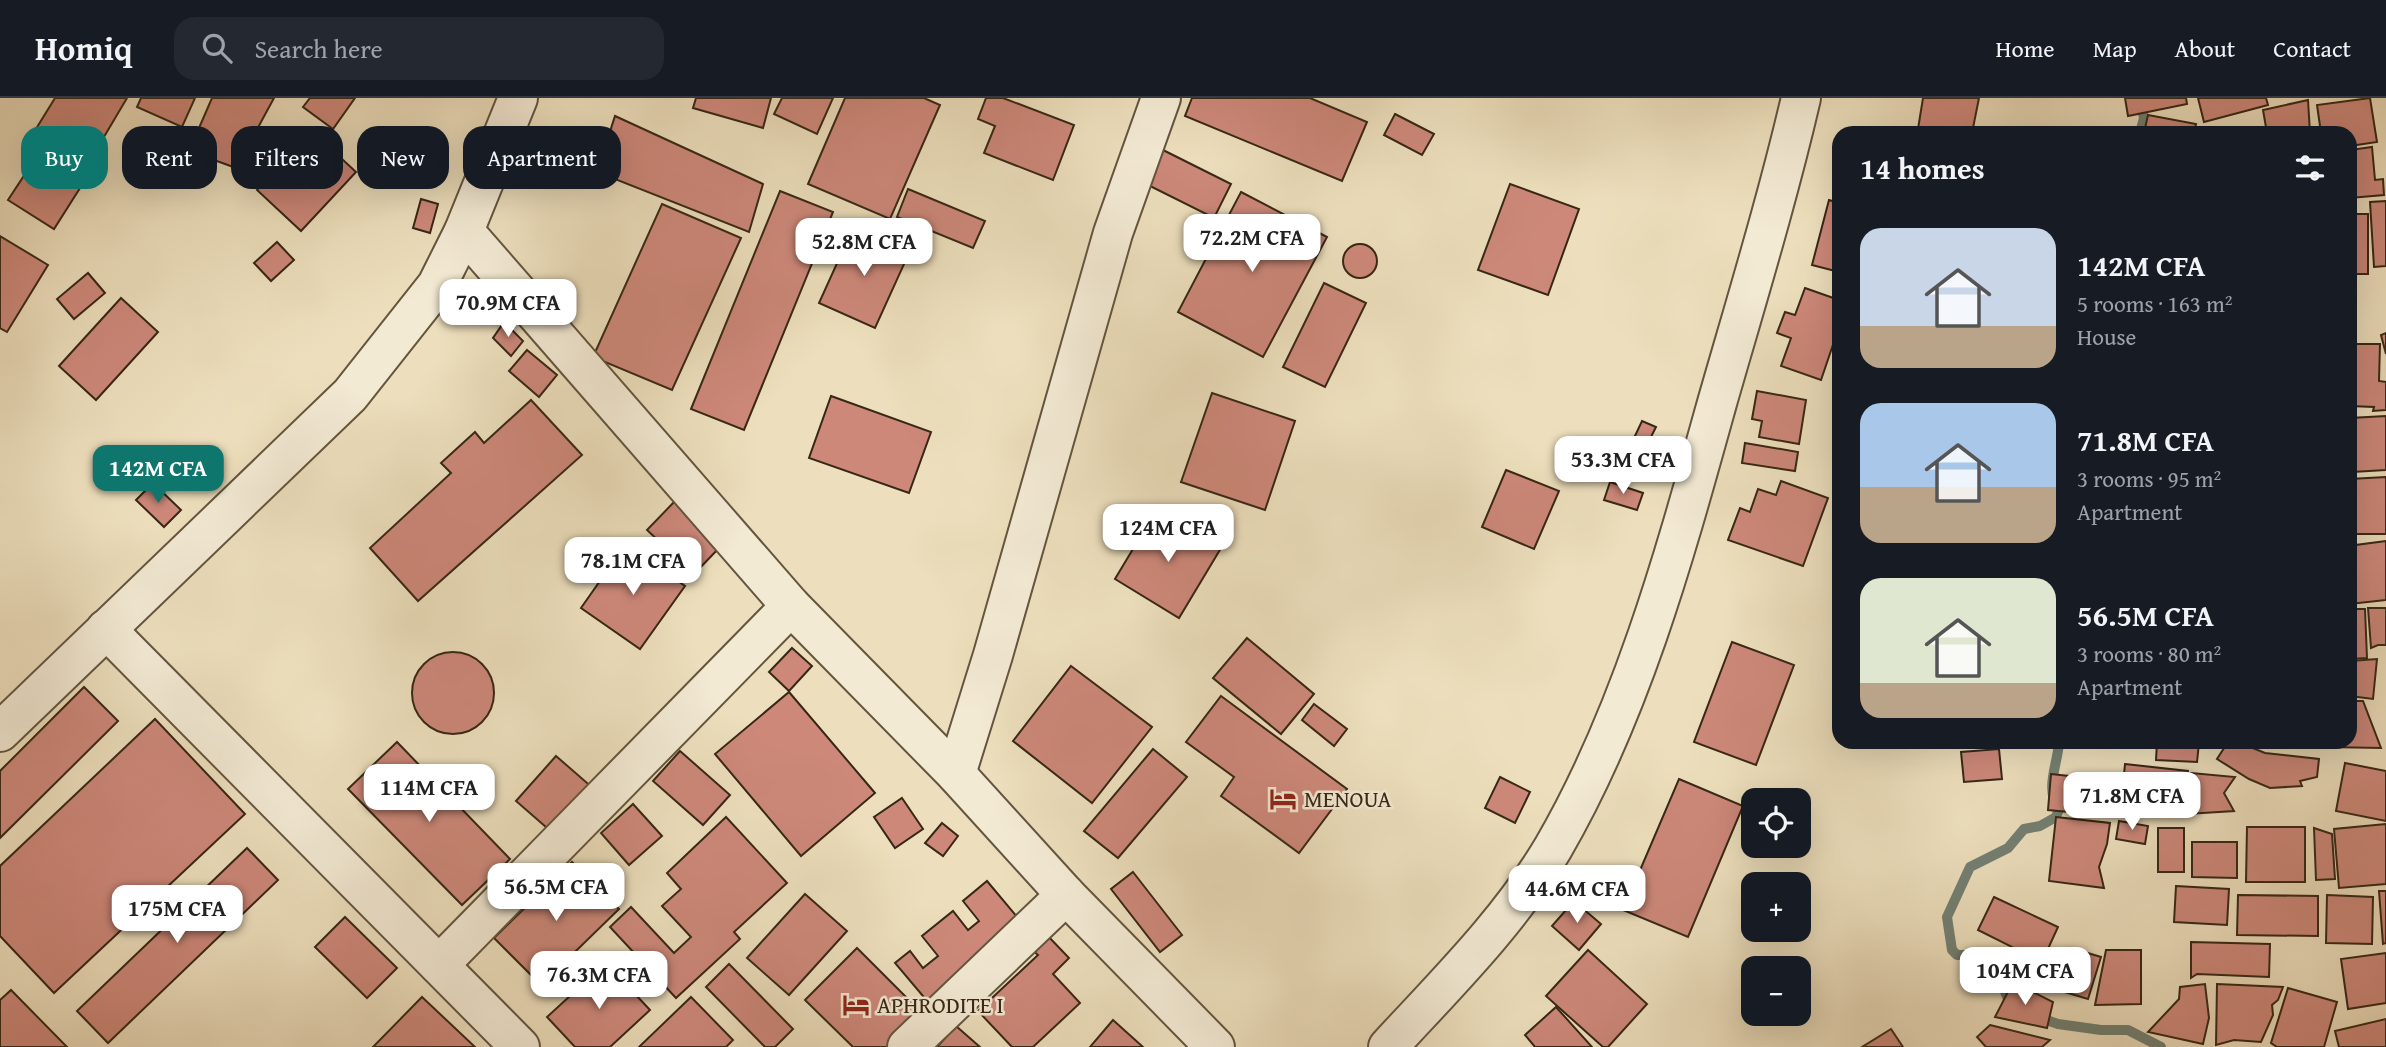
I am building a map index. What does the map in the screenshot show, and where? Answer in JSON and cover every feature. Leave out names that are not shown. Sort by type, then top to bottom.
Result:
[{"type":"street","points":[[0,732],[350,395],[437,285],[464,231],[518,98]]},
{"type":"street","points":[[956,774],[993,655],[1113,233],[1161,98]]},
{"type":"street","points":[[1388,1047],[1516,904],[1552,849],[1583,792],[1634,672],[1692,494],[1801,98]]},
{"type":"street","points":[[464,231],[791,606],[956,774],[1066,895],[1215,1047]]},
{"type":"street","points":[[439,965],[791,606]]},
{"type":"street","points":[[106,629],[520,1047]]},
{"type":"street","points":[[907,1047],[1066,895]]},
{"type":"building","points":[[55,98],[127,98],[108,130],[108,126],[38,126]]},
{"type":"building","points":[[141,98],[195,98],[182,126],[137,107]]},
{"type":"building","points":[[212,98],[274,98],[259,126],[231,126],[231,166],[217,161],[217,126],[200,126]]},
{"type":"building","points":[[310,98],[355,98],[335,126],[329,126],[303,107]]},
{"type":"building","points":[[696,98],[771,98],[763,128],[693,108]]},
{"type":"building","points":[[782,98],[833,98],[817,134],[774,114]]},
{"type":"building","points":[[845,98],[924,98],[940,105],[890,219],[808,184]]},
{"type":"building","points":[[986,98],[1003,98],[1074,125],[1053,180],[984,153],[995,126],[978,119]]},
{"type":"building","points":[[1192,98],[1310,98],[1367,122],[1342,181],[1185,116]]},
{"type":"building","points":[[1923,98],[1979,98],[1973,126],[1918,126]]},
{"type":"building","points":[[2125,98],[2186,98],[2187,104],[2128,116]]},
{"type":"building","points":[[2198,98],[2266,98],[2268,105],[2204,122]]},
{"type":"building","points":[[2370,98],[2377,142],[2357,145],[2357,126],[2320,126],[2317,105]]},
{"type":"building","points":[[2308,100],[2310,126],[2266,126],[2263,110]]},
{"type":"building","points":[[1395,114],[1434,134],[1422,155],[1384,135]]},
{"type":"building","points":[[2148,115],[2196,124],[2196,126],[2146,126]]},
{"type":"building","points":[[615,116],[763,184],[749,232],[621,181],[621,126],[612,126]]},
{"type":"building","points":[[2372,147],[2375,180],[2383,179],[2384,195],[2357,197],[2357,149]]},
{"type":"building","points":[[1159,148],[1231,184],[1214,218],[1142,182]]},
{"type":"building","points":[[343,160],[356,172],[343,186]]},
{"type":"building","points":[[21,180],[21,189],[79,189],[54,229],[8,200]]},
{"type":"building","points":[[1510,184],[1579,209],[1548,295],[1478,270]]},
{"type":"building","points":[[258,189],[340,189],[301,231]]},
{"type":"building","points":[[908,189],[985,221],[973,248],[897,217]]},
{"type":"building","points":[[780,191],[833,212],[744,430],[691,409]]},
{"type":"building","points":[[1241,192],[1327,237],[1263,357],[1178,312]]},
{"type":"building","points":[[421,199],[438,204],[430,233],[413,228]]},
{"type":"building","points":[[1829,200],[1832,201],[1832,270],[1812,265]]},
{"type":"building","points":[[2386,201],[2386,266],[2374,267],[2370,202]]},
{"type":"building","points":[[662,204],[741,238],[672,390],[593,357]]},
{"type":"building","points":[[2357,214],[2368,214],[2368,274],[2357,274]]},
{"type":"building","points":[[853,228],[909,253],[875,328],[819,303]]},
{"type":"building","points":[[0,236],[48,265],[7,332],[0,328]]},
{"type":"building","points":[[277,242],[294,260],[271,281],[254,263]]},
{"type":"building","points":[[1360,244],[1372,249],[1377,261],[1372,273],[1360,278],[1348,273],[1343,261],[1348,249]]},
{"type":"building","points":[[88,273],[105,293],[74,319],[57,299]]},
{"type":"building","points":[[1324,283],[1366,303],[1325,387],[1283,367]]},
{"type":"building","points":[[1805,288],[1832,298],[1832,348],[1821,380],[1781,366],[1791,338],[1777,333],[1785,312],[1795,315]]},
{"type":"building","points":[[121,298],[158,332],[96,400],[59,366]]},
{"type":"building","points":[[504,322],[523,341],[511,356],[493,338]]},
{"type":"building","points":[[2386,333],[2386,354],[2381,335]]},
{"type":"building","points":[[2357,344],[2380,344],[2379,381],[2386,382],[2386,410],[2373,411],[2374,407],[2357,406]]},
{"type":"building","points":[[527,350],[557,375],[539,397],[509,371]]},
{"type":"building","points":[[1757,391],[1806,400],[1799,444],[1759,437],[1762,421],[1752,419]]},
{"type":"building","points":[[1212,393],[1295,421],[1265,510],[1181,482]]},
{"type":"building","points":[[831,396],[931,432],[909,493],[809,458]]},
{"type":"building","points":[[531,400],[582,455],[418,601],[370,548],[451,473],[441,463],[475,432],[484,443]]},
{"type":"building","points":[[2386,416],[2386,470],[2357,472],[2357,418]]},
{"type":"building","points":[[1642,421],[1656,427],[1647,445],[1634,438]]},
{"type":"building","points":[[1745,443],[1798,452],[1795,471],[1742,463]]},
{"type":"building","points":[[1506,470],[1559,491],[1534,549],[1482,527]]},
{"type":"building","points":[[2386,477],[2386,534],[2357,534],[2357,479]]},
{"type":"building","points":[[1781,481],[1828,498],[1803,566],[1728,540],[1740,508],[1750,512],[1758,489],[1776,495]]},
{"type":"building","points":[[1610,482],[1643,493],[1637,510],[1604,500]]},
{"type":"building","points":[[153,483],[181,510],[164,527],[136,500]]},
{"type":"building","points":[[675,501],[721,546],[694,574],[647,530]]},
{"type":"building","points":[[1157,509],[1221,548],[1179,618],[1115,579]]},
{"type":"building","points":[[2386,541],[2386,600],[2357,603],[2357,545]]},
{"type":"building","points":[[626,544],[685,586],[640,649],[581,608]]},
{"type":"building","points":[[2368,608],[2386,608],[2386,645],[2371,648]]},
{"type":"building","points":[[2357,609],[2365,609],[2367,658],[2357,659]]},
{"type":"building","points":[[1247,638],[1314,694],[1281,734],[1213,678]]},
{"type":"building","points":[[1732,642],[1794,665],[1756,765],[1694,742]]},
{"type":"building","points":[[792,648],[812,666],[789,691],[769,672]]},
{"type":"building","points":[[445,652],[461,652],[476,659],[487,670],[494,685],[491,709],[482,722],[461,734],[445,734],[430,727],[419,716],[412,701],[412,685],[419,670],[430,659]]},
{"type":"building","points":[[2377,659],[2373,699],[2357,697],[2357,660]]},
{"type":"building","points":[[1071,666],[1152,727],[1092,803],[1013,741]]},
{"type":"building","points":[[84,687],[118,721],[0,838],[0,771]]},
{"type":"building","points":[[789,692],[875,793],[801,856],[715,754]]},
{"type":"building","points":[[1221,696],[1347,789],[1299,853],[1221,796],[1234,777],[1186,742]]},
{"type":"building","points":[[2357,701],[2363,701],[2381,748],[2357,748]]},
{"type":"building","points":[[1314,704],[1347,729],[1334,746],[1302,720]]},
{"type":"building","points":[[155,719],[245,814],[54,993],[0,936],[0,866]]},
{"type":"building","points":[[397,742],[510,859],[462,905],[348,789]]},
{"type":"building","points":[[1153,749],[1187,777],[1118,858],[1084,831]]},
{"type":"building","points":[[1999,749],[2002,779],[1964,782],[1961,752]]},
{"type":"building","points":[[2157,749],[2198,749],[2197,762],[2156,760]]},
{"type":"building","points":[[2223,749],[2255,749],[2265,753],[2319,759],[2317,777],[2300,781],[2302,786],[2270,788],[2249,779],[2217,759]]},
{"type":"building","points":[[680,751],[730,795],[703,825],[653,781]]},
{"type":"building","points":[[556,756],[594,789],[554,834],[516,801]]},
{"type":"building","points":[[2345,763],[2386,771],[2386,821],[2336,811]]},
{"type":"building","points":[[2125,764],[2188,771],[2184,812],[2121,806]]},
{"type":"building","points":[[2191,773],[2235,777],[2224,793],[2234,811],[2187,814]]},
{"type":"building","points":[[2051,774],[2115,781],[2112,816],[2048,810]]},
{"type":"building","points":[[1500,777],[1530,792],[1515,823],[1485,808]]},
{"type":"building","points":[[1679,779],[1741,805],[1688,937],[1623,910]]},
{"type":"building","points":[[902,798],[923,829],[895,848],[874,817]]},
{"type":"building","points":[[633,804],[662,836],[629,865],[601,833]]},
{"type":"building","points":[[726,817],[787,883],[734,932],[740,939],[676,998],[610,927],[631,907],[674,953],[691,937],[662,906],[681,889],[667,873]]},
{"type":"building","points":[[2056,817],[2110,823],[2107,844],[2099,867],[2104,888],[2049,881]]},
{"type":"building","points":[[2119,821],[2148,826],[2145,844],[2116,839]]},
{"type":"building","points":[[942,823],[958,836],[943,856],[925,843]]},
{"type":"building","points":[[2386,824],[2386,884],[2339,888],[2334,829]]},
{"type":"building","points":[[2247,827],[2305,827],[2305,882],[2246,882]]},
{"type":"building","points":[[2158,828],[2184,828],[2184,872],[2158,872]]},
{"type":"building","points":[[2314,828],[2332,834],[2335,879],[2316,880]]},
{"type":"building","points":[[2192,842],[2237,842],[2237,878],[2192,877]]},
{"type":"building","points":[[247,848],[278,880],[108,1043],[77,1011]]},
{"type":"building","points":[[572,862],[619,909],[541,985],[494,938]]},
{"type":"building","points":[[1133,872],[1182,935],[1160,952],[1111,889]]},
{"type":"building","points":[[987,881],[1023,924],[928,1002],[895,963],[910,951],[923,968],[938,956],[922,936],[953,911],[968,930],[979,921],[963,901]]},
{"type":"building","points":[[2176,886],[2229,889],[2227,925],[2174,922]]},
{"type":"building","points":[[2379,891],[2386,891],[2386,943],[2383,944]]},
{"type":"building","points":[[805,894],[847,931],[789,995],[747,958]]},
{"type":"building","points":[[2238,895],[2318,896],[2318,936],[2237,935]]},
{"type":"building","points":[[2327,895],[2373,897],[2372,944],[2326,943]]},
{"type":"building","points":[[1994,897],[2058,927],[2042,962],[1978,930]]},
{"type":"building","points":[[1574,901],[1601,924],[1579,950],[1552,926]]},
{"type":"building","points":[[345,917],[397,968],[367,998],[315,947]]},
{"type":"building","points":[[1046,934],[1069,958],[1053,974],[1080,1003],[1033,1047],[1012,1047],[978,1011],[1038,955],[1031,949]]},
{"type":"building","points":[[2191,942],[2270,944],[2269,977],[2197,974],[2191,978]]},
{"type":"building","points":[[857,948],[927,1018],[898,1047],[853,1047],[805,1000]]},
{"type":"building","points":[[2071,948],[2101,957],[2088,999],[2058,990]]},
{"type":"building","points":[[1588,950],[1647,1004],[1608,1047],[1603,1047],[1546,996]]},
{"type":"building","points":[[2106,950],[2141,950],[2141,1004],[2095,1005]]},
{"type":"building","points":[[2386,953],[2386,1003],[2348,1009],[2341,959]]},
{"type":"building","points":[[606,963],[650,1010],[610,1047],[575,1047],[547,1017]]},
{"type":"building","points":[[729,964],[793,1029],[775,1047],[765,1047],[706,987]]},
{"type":"building","points":[[2013,982],[2053,1002],[2047,1028],[1995,1017]]},
{"type":"building","points":[[2205,984],[2209,1018],[2203,1044],[2148,1032],[2179,999],[2180,987]]},
{"type":"building","points":[[2217,984],[2283,987],[2278,1000],[2272,1005],[2273,1015],[2261,1042],[2234,1040],[2216,1045]]},
{"type":"building","points":[[2288,988],[2337,1002],[2324,1047],[2277,1047],[2271,1043]]},
{"type":"building","points":[[11,990],[67,1047],[0,1047],[0,1000]]},
{"type":"building","points":[[422,997],[475,1047],[373,1047]]},
{"type":"building","points":[[691,997],[733,1040],[726,1047],[639,1047]]},
{"type":"building","points":[[1556,1007],[1592,1047],[1535,1047],[1525,1035]]},
{"type":"building","points":[[2386,1019],[2386,1047],[2339,1047],[2335,1031]]},
{"type":"building","points":[[1113,1020],[1143,1047],[1090,1047]]},
{"type":"building","points":[[1990,1025],[2050,1040],[2042,1047],[1986,1047],[1977,1037]]},
{"type":"building","points":[[956,1026],[980,1047],[937,1047]]},
{"type":"building","points":[[1891,1029],[1903,1047],[1862,1047]]},
{"type":"waterway","points":[[2140,98],[2144,118],[2142,126]]},
{"type":"waterway","points":[[2011,1006],[1992,969],[1968,955],[1957,955],[1952,950],[1947,917],[1970,867],[2008,848],[2024,829],[2040,826],[2056,817],[2059,809],[2052,785],[2058,749]]},
{"type":"waterway","points":[[2035,1016],[2058,1024],[2101,1030],[2128,1030],[2161,1047]]},
{"type":"place","name":"MENOUA","points":[[1283,799]]},
{"type":"place","name":"APHRODITE I","points":[[856,1005]]}]
